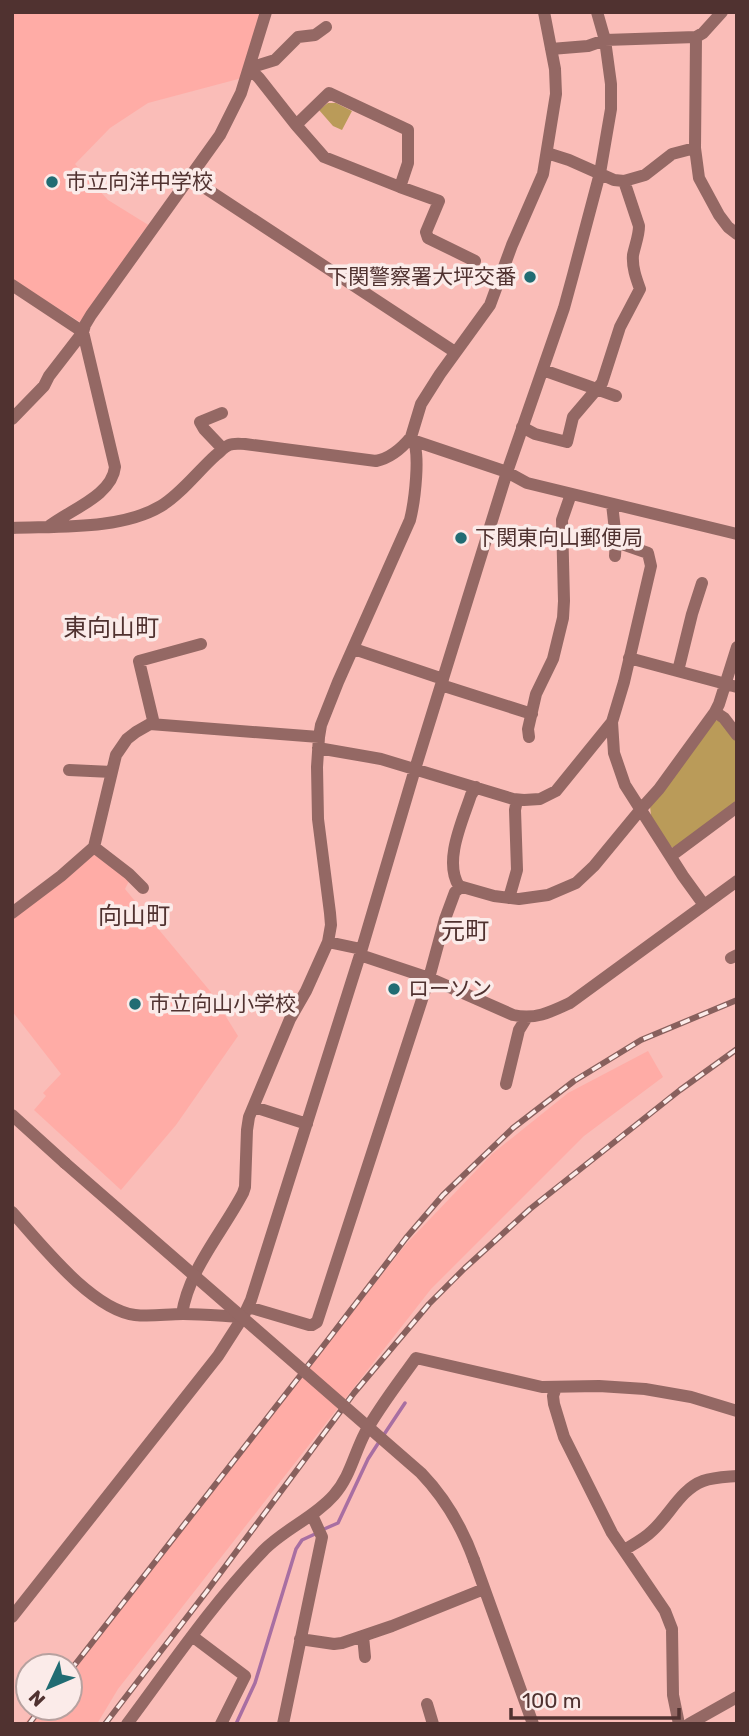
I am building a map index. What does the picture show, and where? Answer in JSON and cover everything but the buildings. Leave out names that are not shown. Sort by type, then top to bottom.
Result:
[{"type":"street","points":[[12,419],[44,386],[48,376],[83,332],[91,314],[150,230],[215,144],[241,93],[266,12]]},
{"type":"street","points":[[182,1314],[195,1273],[243,1194],[247,1130],[254,1107],[290,1019],[306,992],[328,942],[331,925],[318,819],[318,743],[329,702],[410,520],[415,497],[413,439],[421,404],[490,305],[512,245],[543,174],[556,94],[555,69],[544,12]]},
{"type":"street","points":[[12,1617],[218,1356],[245,1312],[307,1124],[507,472],[564,308],[600,173],[611,108],[611,84],[605,40],[597,12]]},
{"type":"street","points":[[551,49],[588,46],[605,40],[696,37],[722,12]]},
{"type":"street","points":[[249,68],[275,60],[298,37],[315,35],[326,27]]},
{"type":"street","points":[[696,37],[695,148],[699,178],[719,215],[737,234]]},
{"type":"street","points":[[249,68],[324,157],[439,201],[426,232],[428,238],[475,261]]},
{"type":"street","points":[[296,125],[329,93],[408,130],[408,163],[400,187]]},
{"type":"street","points":[[547,153],[614,180],[624,181],[645,175],[672,155],[695,148]]},
{"type":"street","points":[[190,178],[455,352]]},
{"type":"street","points":[[522,427],[535,434],[567,442],[573,417],[602,383],[620,327],[640,289],[633,267],[639,226],[624,181]]},
{"type":"street","points":[[12,285],[83,332],[115,467],[110,483],[102,491],[48,527]]},
{"type":"street","points":[[543,370],[616,396]]},
{"type":"street","points":[[222,413],[200,422],[223,449]]},
{"type":"street","points":[[12,528],[108,523],[138,516],[166,503],[223,449],[232,444],[376,461],[394,454],[413,439]]},
{"type":"street","points":[[413,439],[507,472],[527,483],[737,534]]},
{"type":"street","points":[[529,737],[528,729],[536,694],[553,659],[563,618],[562,520],[571,494]]},
{"type":"street","points":[[612,504],[615,556]]},
{"type":"street","points":[[616,539],[648,553],[651,566],[612,722],[614,753],[625,785],[704,905]]},
{"type":"street","points":[[678,671],[702,583]]},
{"type":"street","points":[[155,724],[139,661],[201,645]]},
{"type":"street","points":[[476,788],[471,795],[453,852],[455,879],[461,887],[494,896],[519,899],[548,895],[576,883],[594,866],[659,789],[715,712],[731,685],[737,647]]},
{"type":"street","points":[[354,649],[531,714]]},
{"type":"street","points":[[629,658],[731,685]]},
{"type":"street","points":[[715,712],[724,718],[737,735]]},
{"type":"street","points":[[12,913],[61,876],[93,847],[116,755],[127,739],[150,724],[318,743],[517,800],[540,799],[556,791],[612,722]]},
{"type":"street","points":[[69,771],[112,772]]},
{"type":"street","points":[[509,898],[517,870],[517,800]]},
{"type":"street","points":[[671,856],[737,807]]},
{"type":"street","points":[[93,847],[144,888]]},
{"type":"street","points":[[328,942],[429,978],[513,1015],[527,1017],[548,1014],[570,1003],[737,881]]},
{"type":"street","points":[[12,1212],[86,1290],[106,1304],[134,1315],[245,1312],[309,1325],[317,1322],[429,978],[449,908],[455,892],[461,887]]},
{"type":"street","points":[[506,1084],[519,1030],[527,1017]]},
{"type":"street","points":[[254,1107],[307,1124]]},
{"type":"street","points":[[12,1115],[435,1488],[448,1506],[469,1546],[533,1724]]},
{"type":"street","points":[[127,1724],[234,1581],[270,1544],[314,1520],[335,1494],[348,1475],[369,1427],[416,1358],[542,1387],[599,1386],[645,1389],[691,1396],[737,1411]]},
{"type":"street","points":[[556,1387],[554,1404],[564,1437],[612,1533],[665,1611],[672,1629],[673,1695],[679,1724]]},
{"type":"street","points":[[624,1550],[652,1532],[692,1487],[704,1481],[737,1476]]},
{"type":"street","points":[[283,1724],[322,1537],[314,1520]]},
{"type":"street","points":[[300,1639],[334,1644],[363,1636],[484,1589]]},
{"type":"street","points":[[192,1636],[245,1676],[221,1724]]},
{"type":"street","points":[[363,1636],[365,1657]]},
{"type":"street","points":[[689,1724],[737,1697]]},
{"type":"street","points":[[427,1703],[433,1724]]},
{"type":"shaded area","name":"市立向洋中学校","points":[[12,12],[263,12],[242,78],[148,103],[110,128],[75,164],[108,200],[150,226],[141,234],[80,322],[12,279]]},
{"type":"shaded area","points":[[328,103],[336,103],[352,111],[342,130],[333,126],[319,110]]},
{"type":"shaded area","points":[[715,720],[721,721],[737,741],[737,803],[675,849],[670,846],[651,816],[650,806]]},
{"type":"shaded area","points":[[96,851],[130,879],[125,889],[210,991],[238,1036],[176,1125],[121,1190],[34,1110],[46,1096],[43,1093],[61,1074],[12,1011],[12,917]]},
{"type":"shaded area","points":[[648,1051],[663,1077],[584,1136],[431,1289],[118,1689],[97,1724],[24,1724],[84,1722],[82,1652],[407,1243],[492,1154],[568,1093]]},
{"type":"waterway","points":[[383,1436],[405,1403]]},
{"type":"waterway","points":[[322,1530],[338,1523],[368,1459],[379,1442]]},
{"type":"waterway","points":[[236,1724],[255,1683],[296,1549],[302,1540],[315,1534]]},
{"type":"railway","points":[[84,1653],[406,1238],[443,1195],[513,1128],[574,1081],[641,1040],[737,1000]]},
{"type":"railway","points":[[105,1724],[354,1393],[429,1304],[530,1209],[680,1090],[737,1049]]},
{"type":"place","name":"市立向洋中学校","points":[[52,182]]},
{"type":"place","name":"下関警察署大坪交番","points":[[530,277]]},
{"type":"place","name":"下関東向山郵便局","points":[[461,538]]},
{"type":"place","name":"ローソン","points":[[394,989]]},
{"type":"place","name":"市立向山小学校","points":[[135,1004]]},
{"type":"district","name":"東向山町","points":[[111,628]]},
{"type":"district","name":"向山町","points":[[134,916]]},
{"type":"district","name":"元町","points":[[465,931]]}]
